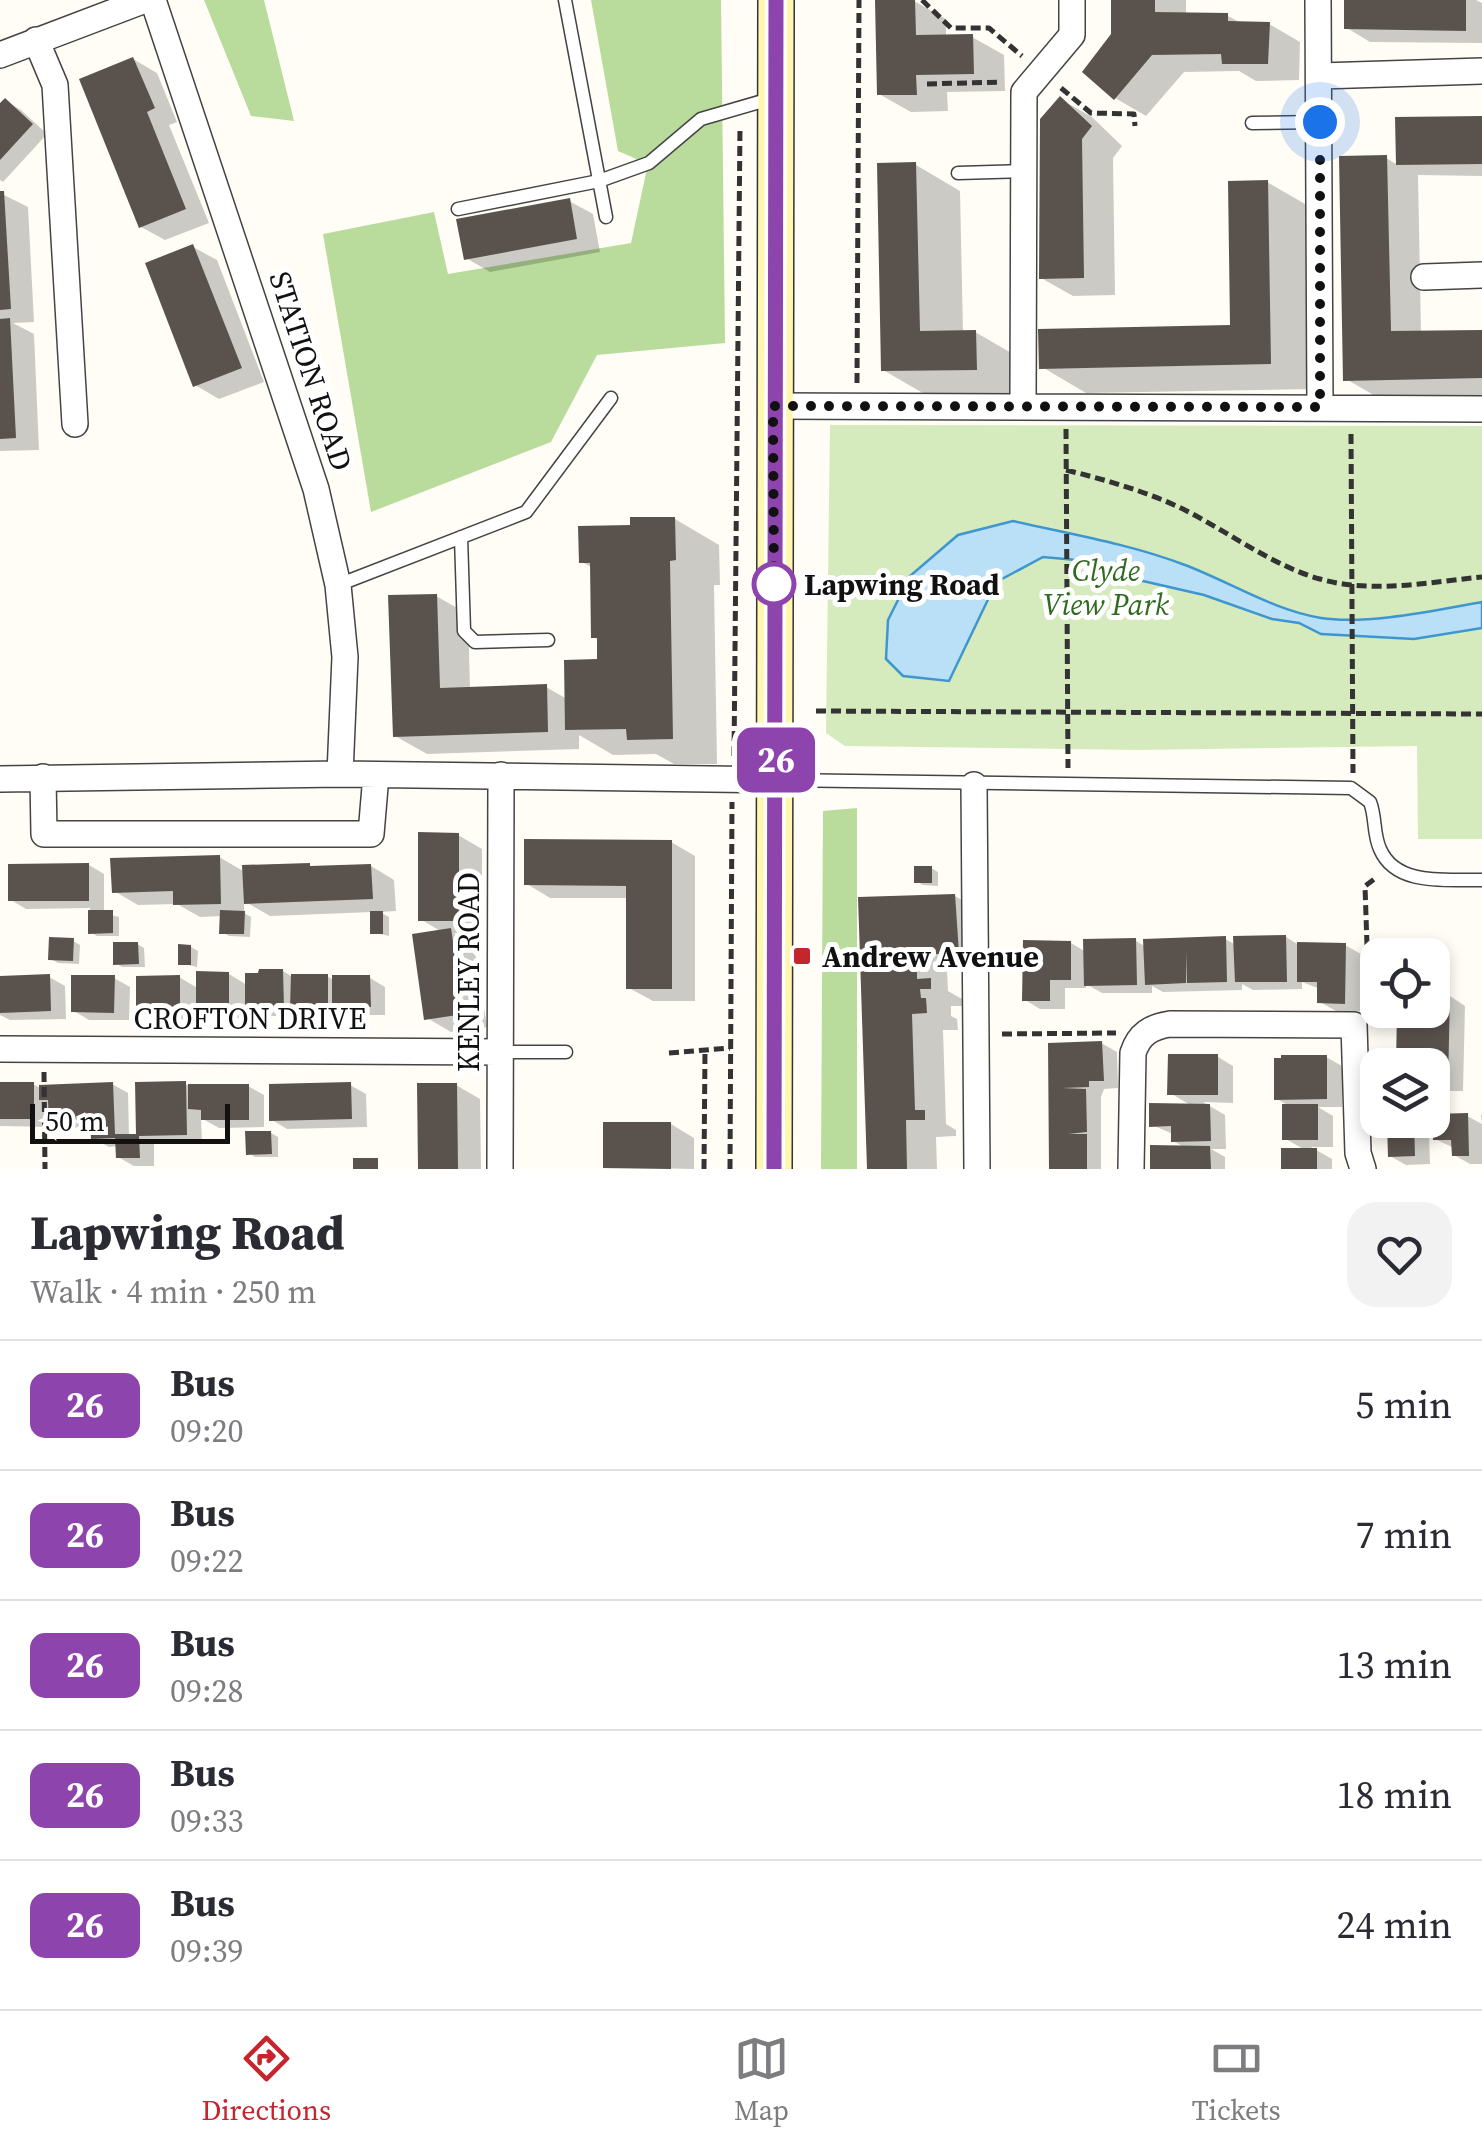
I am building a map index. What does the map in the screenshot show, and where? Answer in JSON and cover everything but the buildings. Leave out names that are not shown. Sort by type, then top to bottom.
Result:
[{"type":"street","points":[[0,55],[145,0]]},
{"type":"street","name":"STATION ROAD","points":[[153,0],[316,489],[338,585],[344,657],[340,774]]},
{"type":"street","points":[[774,1169],[776,0]]},
{"type":"street","points":[[1023,406],[1024,92],[1072,34],[1072,0]]},
{"type":"street","points":[[1318,0],[1320,407]]},
{"type":"street","points":[[36,40],[55,85],[75,424]]},
{"type":"street","points":[[1320,76],[1482,71]]},
{"type":"street","points":[[1424,276],[1482,276]]},
{"type":"street","points":[[773,406],[1482,408]]},
{"type":"street","points":[[0,779],[340,774],[776,780]]},
{"type":"street","points":[[42,777],[44,834],[371,834],[376,775]]},
{"type":"street","name":"KENLEY ROAD","points":[[500,1169],[501,775]]},
{"type":"street","points":[[974,786],[977,1169]]},
{"type":"street","points":[[1131,1169],[1132,1052],[1147,1030],[1170,1024],[1354,1025],[1358,1153],[1363,1169]]},
{"type":"street","name":"CROFTON DRIVE","points":[[0,1049],[500,1052]]},
{"type":"lane","points":[[565,0],[606,218]]},
{"type":"lane","points":[[458,209],[599,181],[648,163],[701,118],[776,97]]},
{"type":"lane","points":[[1252,123],[1320,122]]},
{"type":"lane","points":[[958,173],[1024,171]]},
{"type":"lane","points":[[338,585],[526,512],[611,398]]},
{"type":"lane","points":[[461,537],[464,631],[474,642],[548,640]]},
{"type":"lane","points":[[776,780],[974,786],[1351,788],[1370,802],[1380,852],[1391,866],[1419,878],[1482,880]]},
{"type":"lane","points":[[500,1052],[566,1052]]},
{"type":"path","points":[[857,406],[859,0]]},
{"type":"path","points":[[927,84],[1000,84],[1022,56]]},
{"type":"path","points":[[730,1169],[740,108]]},
{"type":"path","points":[[1067,406],[1068,786]]},
{"type":"path","points":[[1351,408],[1351,788]]},
{"type":"path","points":[[1066,470],[1118,482],[1183,509],[1318,579],[1351,584],[1406,584],[1482,577]]},
{"type":"path","points":[[816,711],[1482,714]]},
{"type":"path","points":[[1354,1025],[1369,1005],[1365,886],[1391,866]]},
{"type":"path","points":[[976,1034],[1126,1033],[1136,1042]]},
{"type":"path","points":[[669,1052],[730,1048]]},
{"type":"path","points":[[43,1049],[45,1169]]},
{"type":"path","points":[[704,1169],[705,1050]]},
{"type":"green space","points":[[204,0],[264,0],[294,121],[251,116]]},
{"type":"green space","points":[[591,0],[721,0],[725,343],[597,355],[551,442],[371,512],[323,234],[434,212],[448,274],[631,243],[648,164],[618,151]]},
{"type":"green space","name":"Clyde View Park","points":[[830,425],[1482,426],[1482,839],[1418,839],[1417,746],[1137,750],[845,746],[826,733]]},
{"type":"green space","points":[[857,808],[857,1169],[821,1169],[823,811]]},
{"type":"water","points":[[1013,521],[1164,558],[1303,614],[1360,620],[1482,602],[1482,628],[1414,639],[1321,634],[1299,623],[1272,619],[1204,595],[1108,573],[1087,561],[1043,557],[994,587],[949,681],[903,676],[886,659],[888,620],[910,576],[958,535]]},
{"type":"bus line","name":"26","points":[[774,1169],[776,0]]},
{"type":"place","name":"Lapwing Road","points":[[774,584]]},
{"type":"place","name":"Andrew Avenue","points":[[802,956]]},
{"type":"route","points":[[774,584],[773,406],[1320,407],[1320,122]]}]
